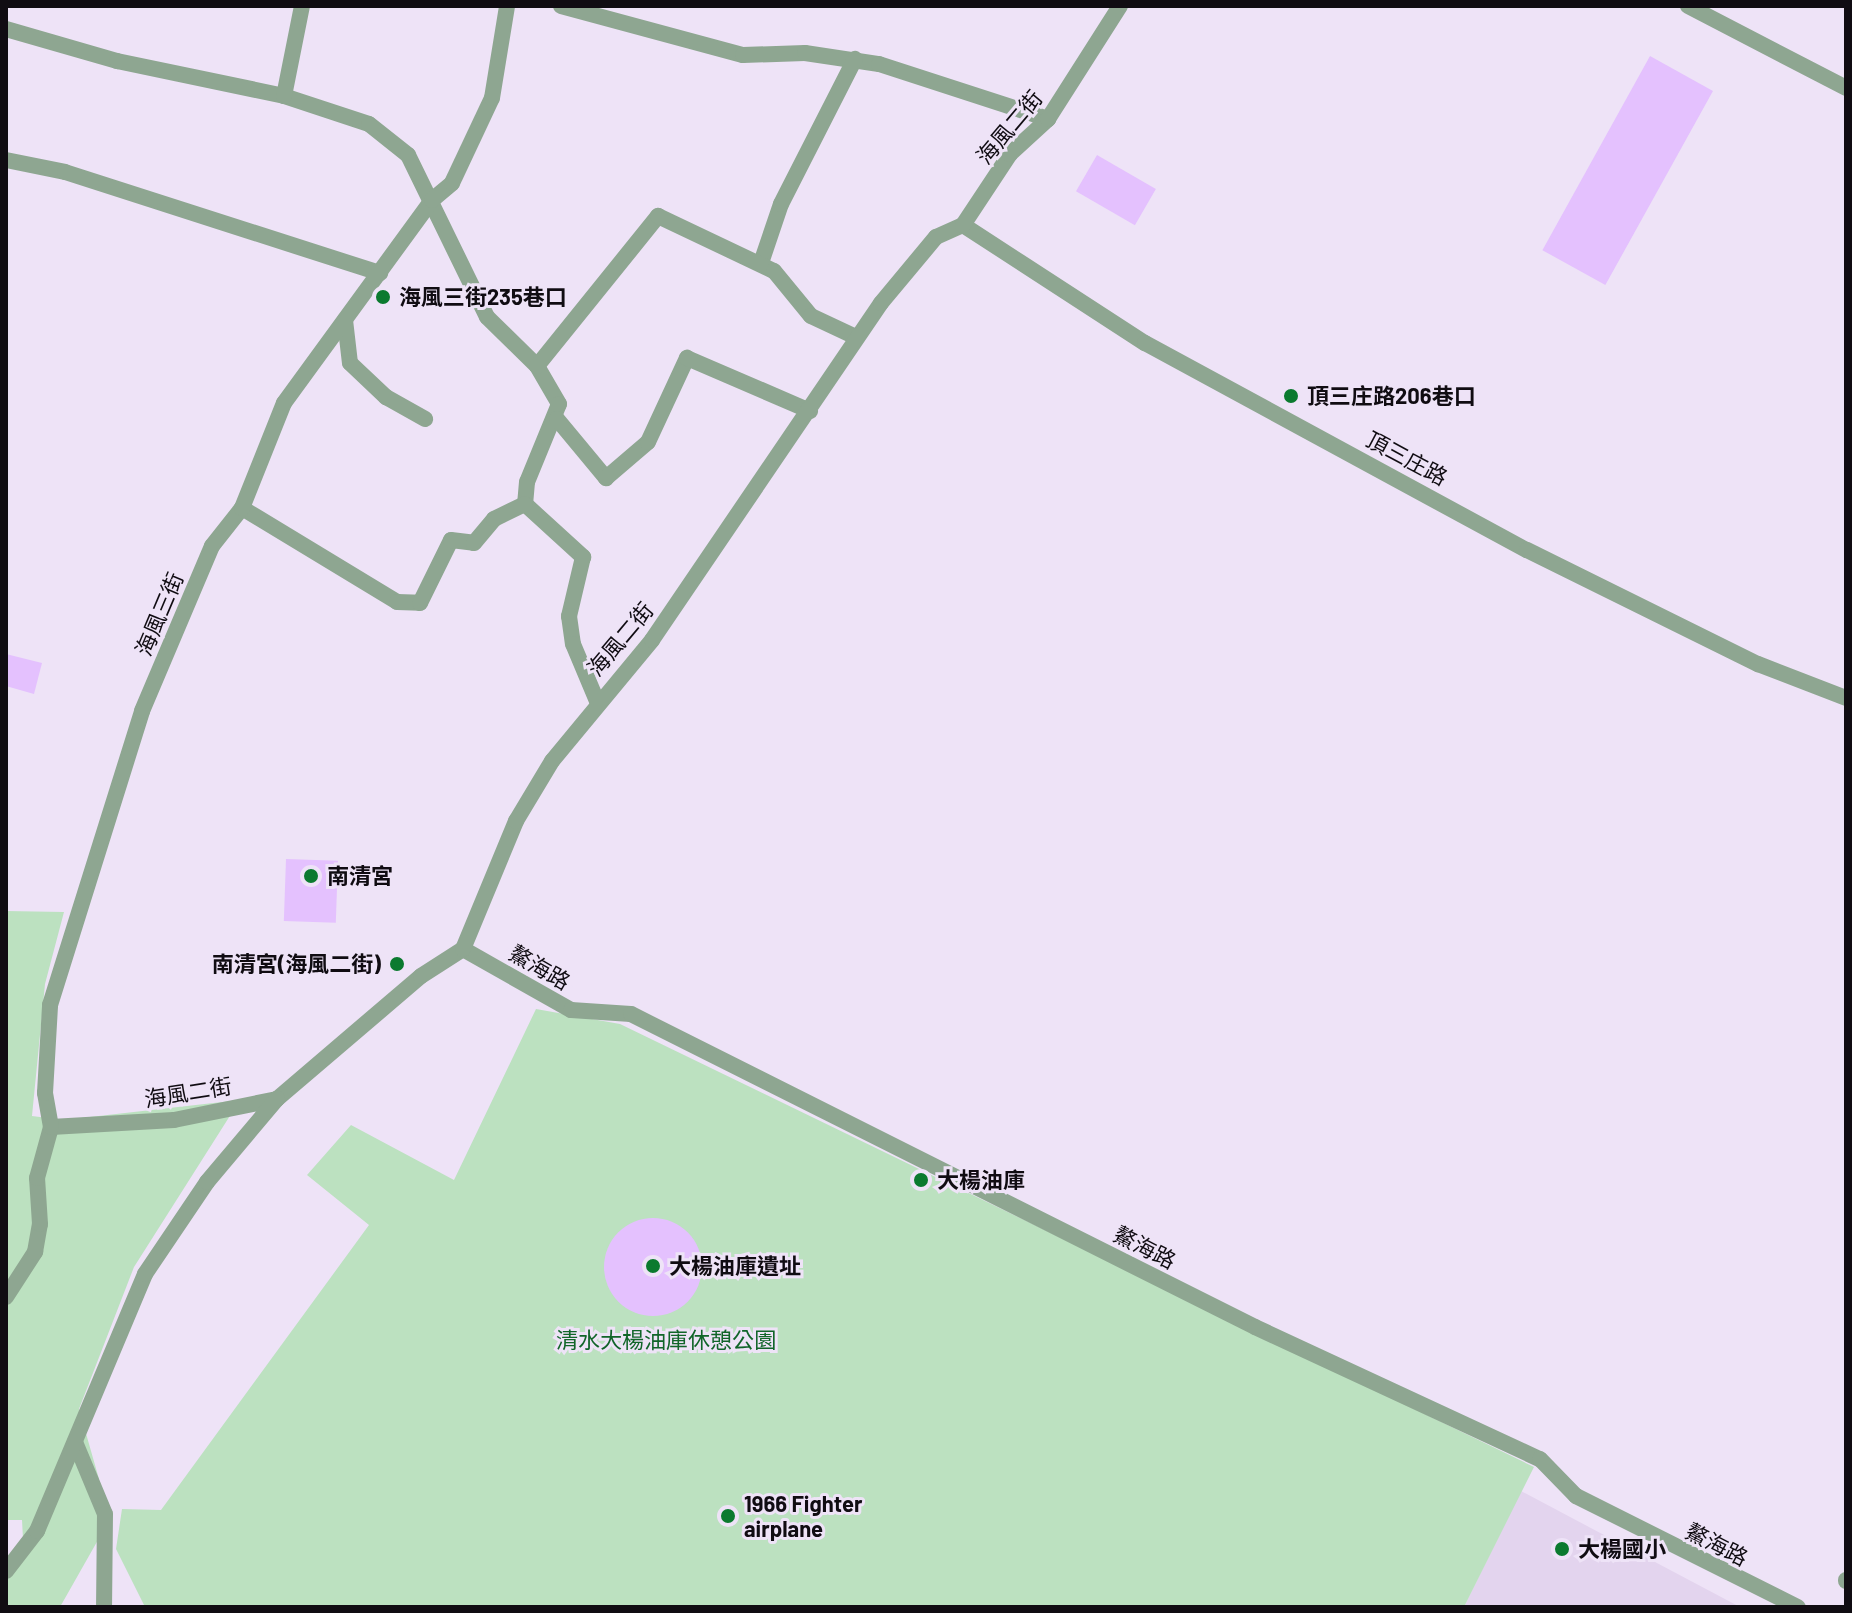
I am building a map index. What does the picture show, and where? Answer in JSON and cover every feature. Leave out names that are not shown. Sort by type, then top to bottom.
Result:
[{"type":"street","points":[[284,96],[302,6]]},
{"type":"street","name":"海風三街","points":[[6,1297],[35,1252],[37,1178],[51,1127],[45,1093],[50,1005],[66,943],[142,711],[212,546],[242,508],[284,403],[432,200],[452,183],[492,98],[507,6]]},
{"type":"street","points":[[561,6],[743,55],[855,59],[1048,119]]},
{"type":"street","name":"海風二街","points":[[51,1127],[174,1120],[277,1099],[421,976],[463,949],[516,821],[597,701],[652,640],[810,411],[856,337],[936,237],[963,225],[1010,154],[1048,119],[1120,6]]},
{"type":"street","points":[[1688,6],[1846,88]]},
{"type":"street","points":[[6,29],[117,61],[284,96],[369,124],[408,155],[487,317],[537,366],[559,404],[557,419],[527,482],[525,504]]},
{"type":"street","points":[[761,263],[781,204],[855,59]]},
{"type":"street","points":[[6,160],[65,172],[380,273]]},
{"type":"street","points":[[537,366],[658,216],[761,263],[811,316],[856,337]]},
{"type":"street","name":"頂三庄路","points":[[963,225],[1145,343],[1527,550],[1758,664],[1846,698]]},
{"type":"street","points":[[345,320],[350,363],[386,397],[425,419]]},
{"type":"street","points":[[557,419],[606,478],[648,442],[687,358],[810,411]]},
{"type":"street","points":[[242,508],[397,602],[420,603],[451,540],[474,543],[494,519],[525,504]]},
{"type":"street","points":[[525,504],[583,557],[569,616],[573,644],[597,701]]},
{"type":"street","name":"鰲海路","points":[[463,949],[571,1010],[631,1014],[1255,1327],[1540,1459],[1576,1496],[1798,1607]]},
{"type":"street","points":[[6,1571],[37,1531],[145,1274],[207,1182],[277,1099]]},
{"type":"street","points":[[75,1442],[105,1514],[104,1607]]},
{"type":"shaded area","name":"大楊國小","points":[[1521,1491],[1740,1607],[1464,1607]]},
{"type":"green space","points":[[6,911],[64,912],[45,984],[32,1116],[63,1120],[240,1100],[134,1267],[79,1409],[99,1479],[98,1540],[60,1607],[6,1607],[6,1581],[24,1558],[22,1520],[6,1520]]},
{"type":"green space","name":"清水大楊油庫休憩公園","points":[[536,1009],[620,1024],[1534,1467],[1464,1607],[145,1607],[116,1549],[122,1509],[161,1510],[369,1225],[307,1175],[351,1125],[454,1180]]},
{"type":"building","points":[[1650,56],[1713,91],[1605,285],[1542,250]]},
{"type":"building","points":[[1097,155],[1156,189],[1135,225],[1076,191]]},
{"type":"building","points":[[6,654],[42,663],[34,694],[6,686]]},
{"type":"building","name":"南清宮","points":[[286,859],[338,861],[336,923],[284,921]]},
{"type":"building","name":"大楊油庫遺址","points":[[653,1218],[672,1221],[688,1232],[699,1248],[702,1267],[699,1286],[688,1302],[672,1313],[653,1316],[634,1313],[618,1302],[607,1286],[604,1267],[607,1248],[618,1232],[634,1221]]},
{"type":"place","name":"海風三街235巷口","points":[[383,297]]},
{"type":"place","name":"頂三庄路206巷口","points":[[1291,396]]},
{"type":"place","name":"南清宮","points":[[311,876]]},
{"type":"place","name":"南清宮(海風二街)","points":[[397,964]]},
{"type":"place","name":"大楊油庫","points":[[921,1180]]},
{"type":"place","name":"大楊油庫遺址","points":[[653,1266]]},
{"type":"place","name":"1966 Fighter airplane","points":[[728,1516]]},
{"type":"place","name":"大楊國小","points":[[1562,1549]]}]
